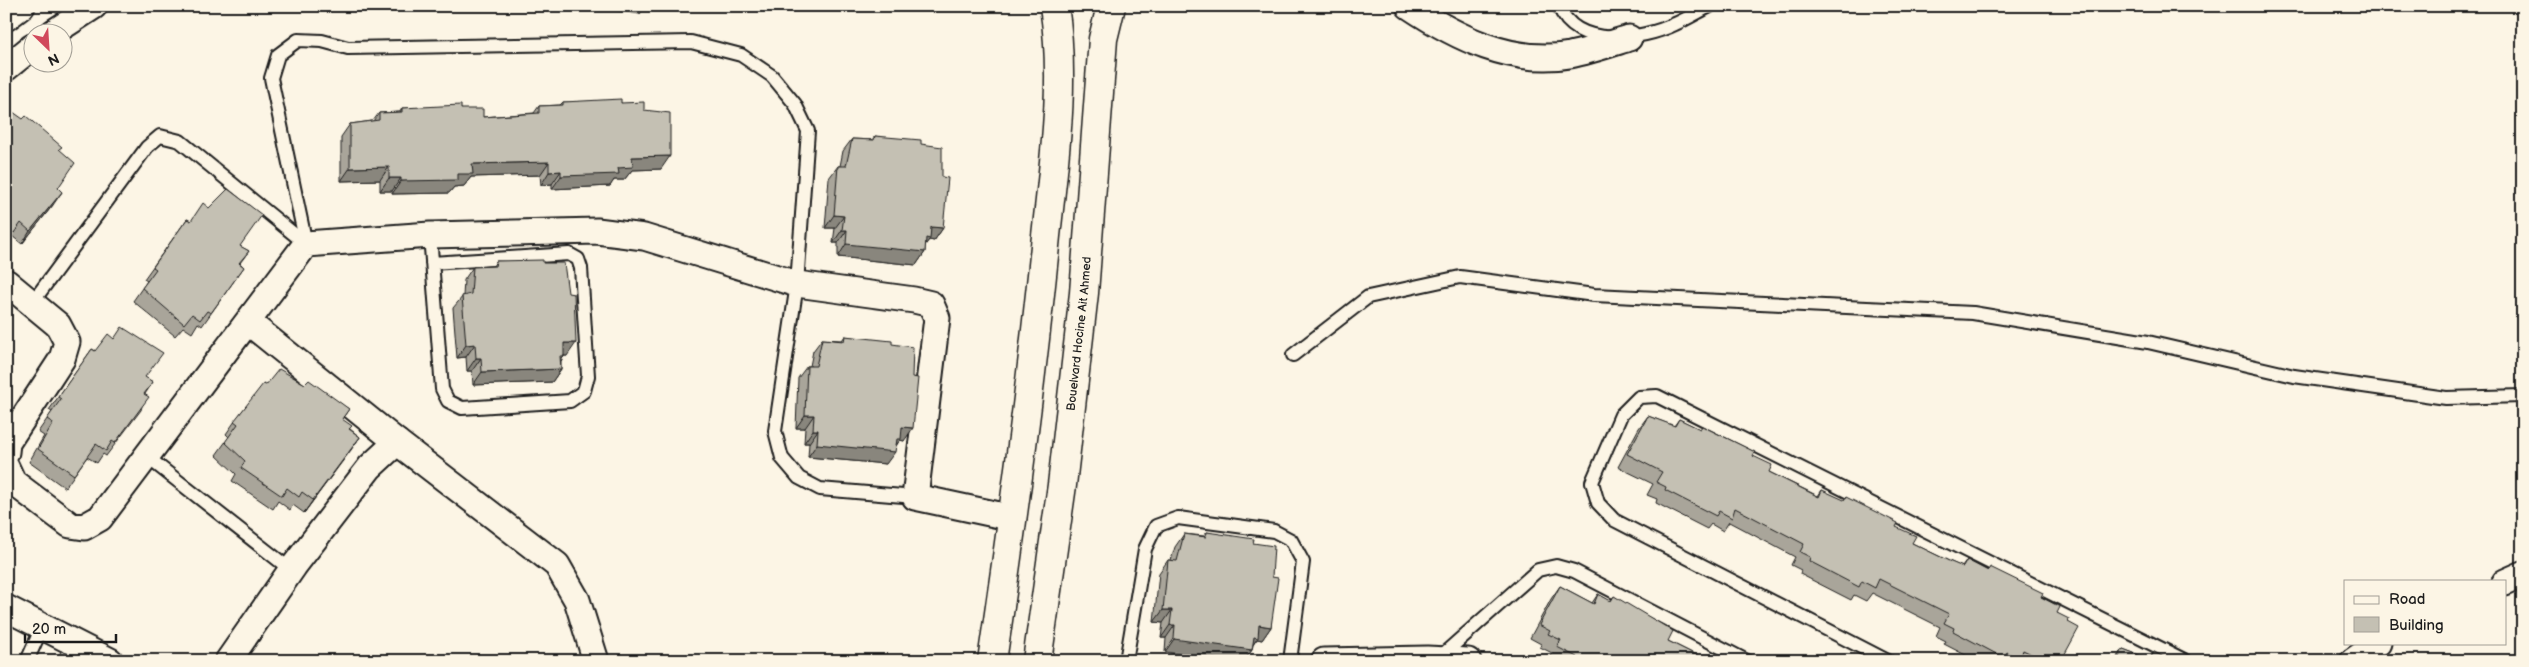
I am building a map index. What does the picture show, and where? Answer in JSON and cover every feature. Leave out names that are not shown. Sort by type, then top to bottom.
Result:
[{"type":"main road","points":[[992,661],[1014,518],[1040,301],[1053,170],[1060,56],[1054,6]]},
{"type":"main road","name":"Bouelvard Hocine Ait Ahmed","points":[[1036,661],[1064,466],[1084,292],[1103,40],[1111,6]]},
{"type":"street","points":[[6,18],[22,6]]},
{"type":"street","points":[[69,22],[94,6]]},
{"type":"street","points":[[1409,6],[1476,45],[1533,58],[1571,55],[1629,38]]},
{"type":"street","points":[[6,68],[22,55]]},
{"type":"street","points":[[6,467],[13,482],[70,525],[84,526],[100,518],[306,244],[430,235],[597,231],[644,238],[797,284],[931,304],[937,318],[915,497],[1014,518]]},
{"type":"street","points":[[6,282],[58,325],[67,342],[62,359],[7,443],[6,452]]},
{"type":"street","points":[[248,322],[397,442],[557,565],[577,600],[596,661]]},
{"type":"street","points":[[228,661],[291,570],[370,468],[397,442]]},
{"type":"street","points":[[2506,582],[2523,574]]},
{"type":"street","points":[[6,608],[110,661]]},
{"type":"street","points":[[2353,661],[2377,644]]},
{"type":"street","points":[[1324,661],[1438,659],[1468,661]]},
{"type":"lane","points":[[1559,6],[1562,14],[1577,30],[1598,36],[1629,38],[1674,25],[1710,6]]},
{"type":"lane","points":[[306,244],[271,78],[278,55],[298,40],[322,41],[348,48],[691,42],[741,55],[772,76],[795,104],[808,131],[797,284],[775,431],[782,458],[799,478],[820,489],[915,497]]},
{"type":"lane","points":[[32,303],[147,148],[160,136],[180,141],[306,244]]},
{"type":"lane","points":[[430,235],[432,263],[442,389],[448,401],[462,408],[570,401],[584,391],[588,376],[581,268],[578,259],[569,254],[432,263]]},
{"type":"lane","points":[[1293,355],[1368,296],[1460,277],[1594,295],[1973,313],[2148,342],[2294,376],[2446,398],[2523,396]]},
{"type":"lane","points":[[1888,661],[1614,520],[1598,503],[1592,482],[1621,415],[1639,397],[1657,396],[2186,661]]},
{"type":"lane","points":[[146,456],[291,570]]},
{"type":"lane","points":[[1126,661],[1145,549],[1156,526],[1178,518],[1274,531],[1291,540],[1303,562],[1290,661]]},
{"type":"lane","points":[[1438,659],[1538,570],[1556,566],[1574,571],[1747,661]]},
{"type":"lane","points":[[28,661],[42,628]]},
{"type":"building","points":[[621,99],[621,103],[644,102],[644,110],[670,113],[670,156],[632,157],[633,167],[618,168],[619,174],[561,176],[561,171],[549,172],[549,162],[472,164],[473,174],[458,174],[458,180],[401,181],[401,178],[389,178],[389,167],[350,168],[350,124],[379,120],[379,113],[402,112],[402,108],[461,105],[461,109],[483,109],[483,117],[539,113],[539,106],[563,105],[563,102]]},
{"type":"building","points":[[6,107],[23,119],[26,116],[62,147],[59,149],[75,163],[58,188],[62,192],[30,231],[21,223],[14,233],[11,230],[6,235]]},
{"type":"building","points":[[875,136],[921,140],[921,144],[942,147],[942,177],[948,178],[943,228],[931,227],[930,239],[926,238],[925,252],[846,244],[847,230],[842,230],[844,216],[834,215],[838,166],[846,166],[852,139],[874,140]]},
{"type":"building","points":[[228,189],[262,215],[240,246],[249,251],[239,263],[244,267],[211,313],[207,311],[200,320],[192,314],[184,324],[142,288],[156,269],[153,267],[187,219],[191,221],[203,203],[209,208]]},
{"type":"building","points":[[543,260],[543,263],[564,263],[568,293],[574,294],[576,343],[564,343],[564,356],[560,356],[561,369],[482,372],[481,358],[476,358],[475,344],[466,345],[462,296],[471,294],[473,267],[495,266],[496,261]]},
{"type":"building","points":[[122,327],[163,353],[145,377],[153,382],[144,394],[149,397],[115,443],[112,441],[106,451],[96,444],[74,475],[38,449],[53,423],[47,419],[61,399],[58,397],[92,349],[95,351],[108,334],[114,339]]},
{"type":"building","points":[[845,336],[892,341],[892,344],[913,347],[912,377],[918,378],[913,428],[902,427],[901,439],[897,439],[895,452],[817,444],[818,430],[813,430],[814,415],[805,415],[807,366],[816,366],[822,339],[844,341]]},
{"type":"building","points":[[279,369],[305,384],[309,380],[349,409],[342,419],[352,426],[349,429],[360,437],[313,500],[302,492],[299,497],[287,488],[282,496],[241,468],[245,461],[225,442],[238,424],[234,421],[263,384],[266,385]]},
{"type":"building","points":[[1648,416],[1675,426],[1679,419],[1700,429],[1702,426],[1755,452],[1753,456],[1772,465],[1769,472],[1819,497],[1822,490],[1844,500],[1846,497],[1898,523],[1896,527],[1916,536],[1912,543],[1963,567],[1967,560],[1988,571],[1990,567],[2043,593],[2041,597],[2060,607],[2057,613],[2069,619],[2068,622],[2079,628],[2061,661],[2046,661],[2023,650],[2020,659],[2007,652],[2004,658],[1953,631],[1954,628],[1944,623],[1949,614],[1879,579],[1875,588],[1862,581],[1859,587],[1809,561],[1810,557],[1800,552],[1804,544],[1735,508],[1732,518],[1719,511],[1716,516],[1665,490],[1666,487],[1656,482],[1662,472],[1627,454]]},
{"type":"building","points":[[1207,532],[1254,539],[1253,543],[1274,546],[1272,577],[1278,578],[1271,627],[1259,625],[1258,638],[1254,637],[1252,650],[1174,639],[1175,625],[1170,625],[1172,610],[1163,610],[1168,560],[1177,561],[1184,534],[1206,537]]},
{"type":"building","points":[[1560,586],[1594,604],[1598,594],[1611,601],[1614,596],[1673,631],[1668,641],[1708,661],[1575,660],[1577,657],[1557,647],[1561,640],[1548,634],[1550,631],[1539,625]]},
{"type":"building","points":[[2123,649],[2150,659],[2154,652],[2171,661],[2117,661]]},
{"type":"building","points":[[61,651],[90,661],[57,661]]},
{"type":"building","points":[[93,656],[105,661],[90,661]]}]
